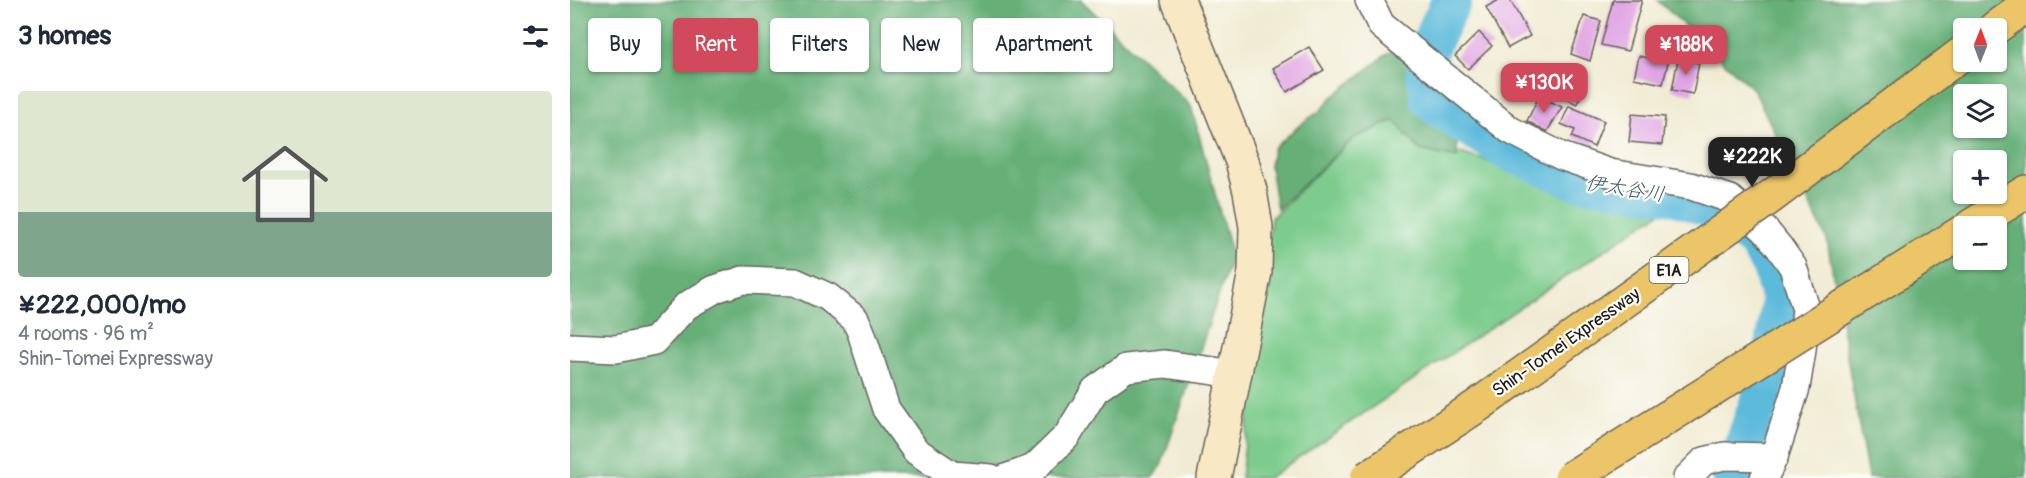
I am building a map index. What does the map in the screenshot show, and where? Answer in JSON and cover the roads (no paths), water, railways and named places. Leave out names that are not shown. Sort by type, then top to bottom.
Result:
[{"type":"highway","points":[[2007,19],[2026,5]]},
{"type":"highway","name":"Shin-Tomei Expressway","points":[[1367,478],[1477,406],[1769,198],[1953,60]]},
{"type":"highway","points":[[1987,216],[2026,192]]},
{"type":"highway","points":[[1571,478],[1953,238]]},
{"type":"street","points":[[1178,0],[1242,161],[1256,227],[1255,272],[1214,478]]},
{"type":"street","points":[[1369,0],[1381,25],[1510,130],[1561,156],[1610,173],[1691,186],[1730,199],[1765,230],[1793,267],[1806,309],[1796,388],[1767,464],[1724,456],[1704,461],[1688,478]]},
{"type":"street","points":[[570,347],[616,349],[654,341],[686,306],[714,289],[743,280],[795,282],[828,297],[855,319],[886,410],[916,451],[952,475],[991,478]]},
{"type":"street","points":[[1006,478],[1034,468],[1067,436],[1095,390],[1126,368],[1165,364],[1234,374]]},
{"type":"waterway","name":"伊太谷川","points":[[1452,0],[1428,49],[1426,74],[1430,99],[1442,110],[1508,151],[1577,180],[1674,195],[1718,210],[1757,241],[1772,267],[1781,300],[1773,363],[1733,478]]}]
